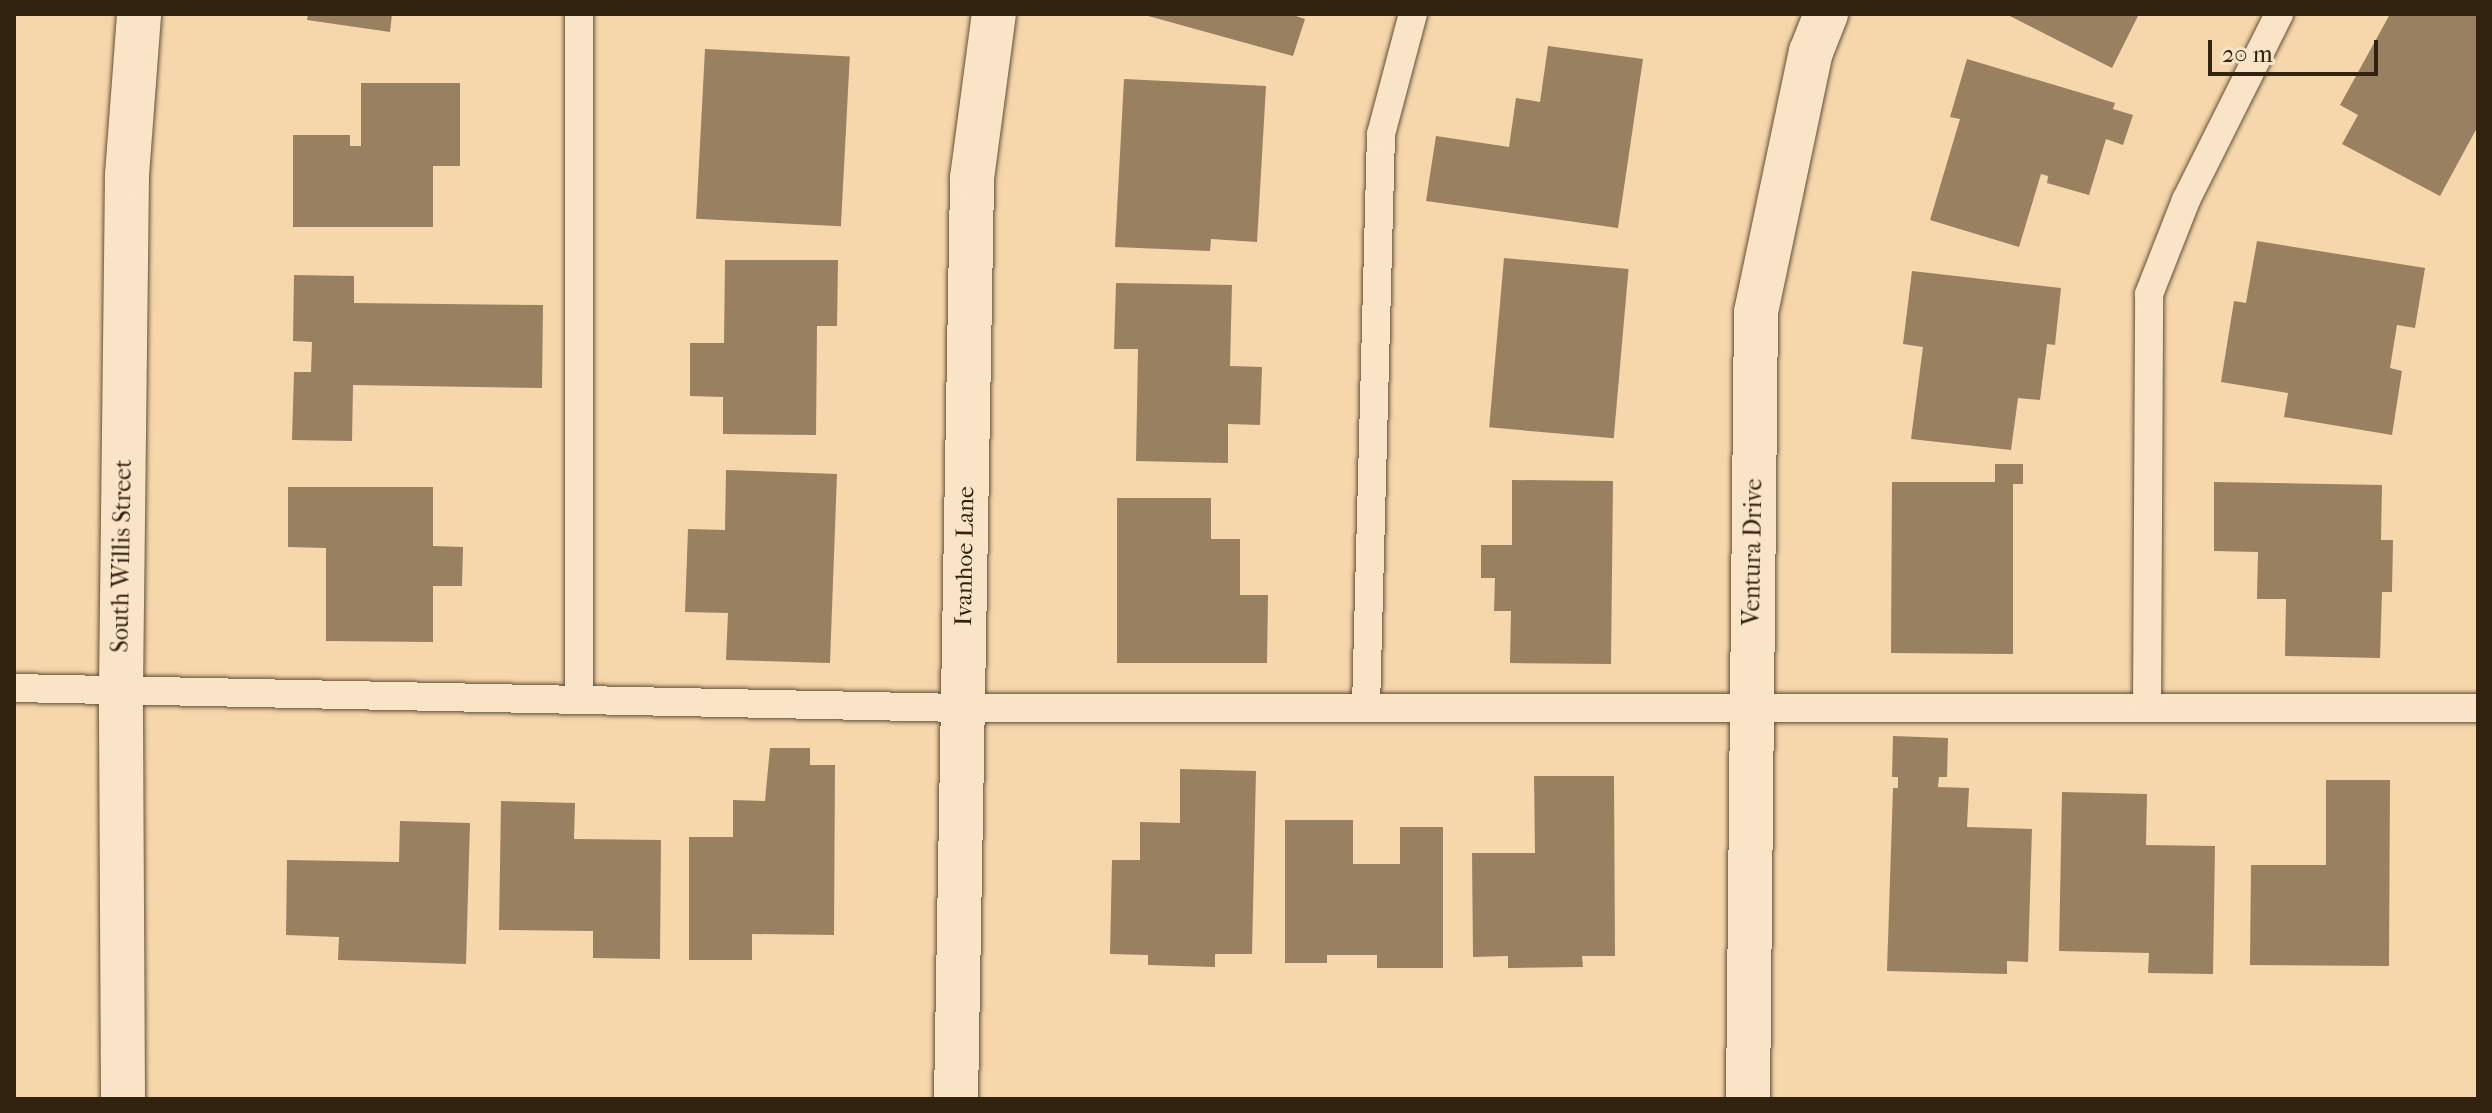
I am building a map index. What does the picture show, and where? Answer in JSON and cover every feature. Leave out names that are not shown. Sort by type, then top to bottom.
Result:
[{"type":"street","name":"South Willis Street","points":[[123,1099],[121,689],[127,175],[139,14]]},
{"type":"street","name":"Ivanhoe Lane","points":[[956,1099],[972,178],[994,14]]},
{"type":"street","name":"Ventura Drive","points":[[1748,1099],[1756,312],[1811,52],[1826,14]]},
{"type":"lane","points":[[579,14],[579,699]]},
{"type":"lane","points":[[1366,707],[1381,134],[1413,14]]},
{"type":"lane","points":[[2147,707],[2149,294],[2186,200],[2279,14]]},
{"type":"lane","points":[[14,688],[962,708],[2478,708]]},
{"type":"building","points":[[308,14],[392,14],[390,32],[307,20]]},
{"type":"building","points":[[1141,14],[1290,14],[1305,19],[1293,56]]},
{"type":"building","points":[[2006,14],[2134,14],[2138,16],[2112,68]]},
{"type":"building","points":[[2390,14],[2478,14],[2478,126],[2440,196],[2342,144],[2358,115],[2340,105]]},
{"type":"building","points":[[1548,46],[1643,59],[1618,228],[1426,201],[1436,136],[1509,147],[1516,98],[1540,102]]},
{"type":"building","points":[[705,49],[850,57],[841,226],[696,219]]},
{"type":"building","points":[[1967,59],[2115,103],[2113,109],[2133,115],[2123,145],[2106,139],[2089,195],[2047,183],[2048,176],[2041,174],[2019,247],[1930,220],[1960,119],[1950,117]]},
{"type":"building","points":[[1124,79],[1266,86],[1257,242],[1211,239],[1210,251],[1115,247]]},
{"type":"building","points":[[361,83],[460,83],[460,166],[433,166],[433,227],[293,227],[293,135],[350,135],[350,146],[361,146]]},
{"type":"building","points":[[2257,241],[2425,268],[2415,328],[2397,325],[2390,368],[2402,371],[2392,435],[2284,417],[2288,393],[2221,382],[2234,301],[2246,303]]},
{"type":"building","points":[[1504,258],[1629,269],[1614,438],[1489,427]]},
{"type":"building","points":[[725,260],[838,260],[837,326],[817,326],[816,435],[723,434],[723,397],[690,396],[690,343],[724,343]]},
{"type":"building","points":[[1912,271],[2061,288],[2055,345],[2047,344],[2040,400],[2018,398],[2011,450],[1911,439],[1923,347],[1903,344]]},
{"type":"building","points":[[294,275],[354,276],[354,303],[543,305],[542,388],[353,385],[352,441],[292,440],[294,372],[311,372],[312,342],[293,341]]},
{"type":"building","points":[[1116,283],[1232,285],[1230,366],[1262,367],[1260,425],[1228,424],[1228,463],[1136,461],[1138,349],[1114,349]]},
{"type":"building","points":[[1995,464],[2023,464],[2023,484],[2013,484],[2013,654],[1891,653],[1892,482],[1995,482]]},
{"type":"building","points":[[726,470],[837,474],[830,663],[726,660],[728,613],[685,612],[688,529],[725,530]]},
{"type":"building","points":[[1512,480],[1613,481],[1611,664],[1510,663],[1511,611],[1494,611],[1495,578],[1481,578],[1481,545],[1512,545]]},
{"type":"building","points":[[2214,482],[2382,485],[2381,540],[2393,540],[2392,592],[2382,592],[2380,658],[2285,656],[2286,599],[2257,599],[2258,552],[2214,551]]},
{"type":"building","points":[[288,487],[433,487],[433,546],[463,547],[462,586],[433,586],[433,642],[326,641],[326,548],[288,547]]},
{"type":"building","points":[[1117,498],[1211,498],[1211,539],[1240,539],[1240,595],[1268,595],[1267,663],[1117,663]]},
{"type":"building","points":[[1893,736],[1948,738],[1947,777],[1939,777],[1938,787],[1969,788],[1967,827],[2032,829],[2028,962],[2007,961],[2007,974],[1887,971],[1893,788],[1898,788],[1898,777],[1892,777]]},
{"type":"building","points":[[770,748],[810,748],[810,765],[835,765],[834,935],[752,934],[752,960],[689,960],[689,837],[733,837],[733,800],[765,801]]},
{"type":"building","points":[[1180,769],[1256,771],[1252,954],[1215,954],[1215,967],[1148,965],[1148,955],[1110,954],[1112,860],[1140,860],[1140,822],[1180,823]]},
{"type":"building","points":[[1534,776],[1614,776],[1615,956],[1582,956],[1583,967],[1508,968],[1508,956],[1473,957],[1472,853],[1535,853]]},
{"type":"building","points":[[2326,780],[2390,780],[2389,966],[2250,965],[2251,865],[2326,865]]},
{"type":"building","points":[[2062,792],[2147,794],[2146,845],[2215,846],[2213,974],[2148,973],[2149,953],[2059,951]]},
{"type":"building","points":[[501,801],[575,803],[574,839],[661,840],[660,959],[593,958],[593,931],[499,930]]},
{"type":"building","points":[[1285,820],[1353,820],[1353,864],[1400,864],[1400,827],[1443,827],[1443,968],[1377,968],[1377,955],[1327,955],[1327,963],[1285,963]]},
{"type":"building","points":[[400,821],[470,823],[466,964],[338,960],[339,937],[286,935],[287,860],[399,862]]}]
